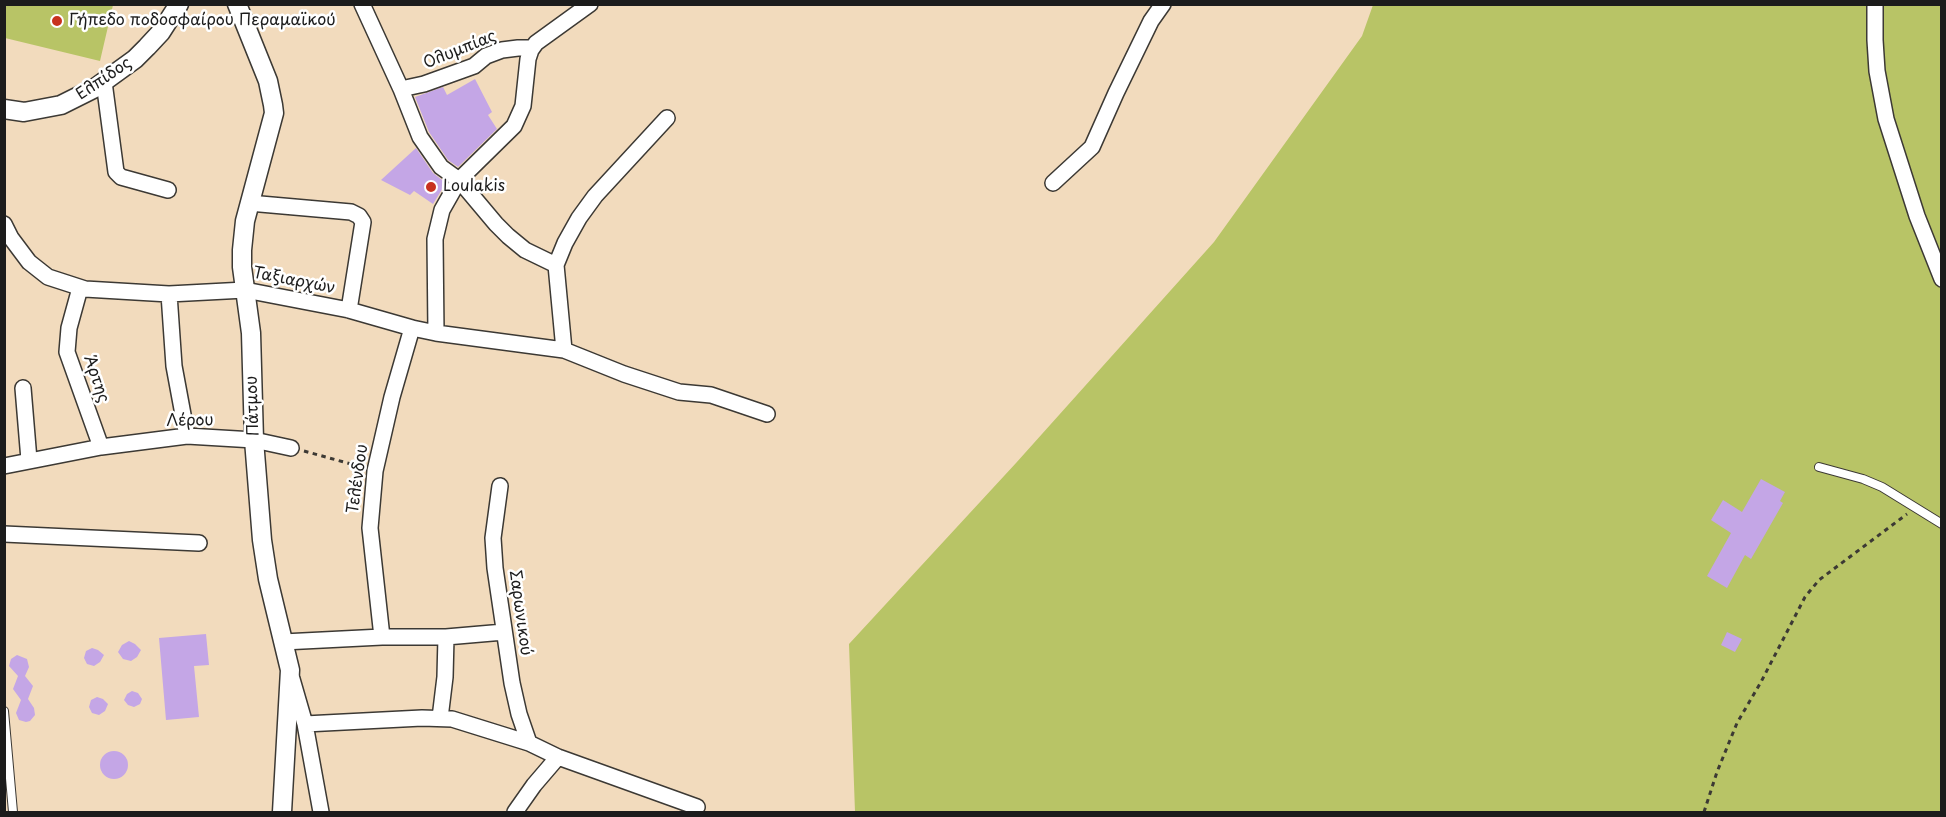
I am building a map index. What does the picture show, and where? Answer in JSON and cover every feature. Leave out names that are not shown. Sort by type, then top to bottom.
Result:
[{"type":"street","name":"Ελπίδος","points":[[4,109],[24,112],[61,105],[104,82],[147,47],[161,32],[180,4]]},
{"type":"street","name":"Πάτμου","points":[[237,4],[267,81],[274,113],[242,236],[242,267],[251,333],[254,440],[262,540],[268,579],[305,724],[321,813]]},
{"type":"street","points":[[362,4],[420,137],[441,167],[459,180],[508,236],[525,249],[556,265]]},
{"type":"street","points":[[436,333],[435,239],[442,210],[459,180],[514,126],[523,106],[528,59],[532,48],[590,4]]},
{"type":"street","points":[[1053,183],[1092,147],[1121,82],[1151,21],[1162,4]]},
{"type":"street","points":[[1875,4],[1877,71],[1886,119],[1920,224],[1941,279]]},
{"type":"street","name":"Ολυμπίας","points":[[401,89],[424,84],[474,66],[486,56],[502,50],[532,48]]},
{"type":"street","points":[[104,82],[116,172],[121,177],[168,190]]},
{"type":"street","points":[[564,350],[556,265],[565,243],[595,196],[667,118]]},
{"type":"street","points":[[249,203],[351,212],[359,216],[363,222],[349,310]]},
{"type":"street","name":"Ταξιαρχών","points":[[4,224],[11,238],[29,262],[48,278],[81,288],[125,293],[169,294],[245,290],[349,310],[436,333],[564,350],[624,374],[679,392],[711,395],[767,414]]},
{"type":"street","name":"Άρτης","points":[[81,288],[69,328],[68,352],[101,447]]},
{"type":"street","points":[[169,294],[174,366],[187,436]]},
{"type":"street","name":"Τελένδου","points":[[382,637],[370,528],[375,471],[392,397],[412,328]]},
{"type":"street","points":[[23,388],[29,460]]},
{"type":"street","name":"Λέρου","points":[[4,466],[101,447],[187,436],[254,440],[291,448]]},
{"type":"street","name":"Σαρωνικού","points":[[500,486],[493,538],[495,568],[512,683],[529,743]]},
{"type":"street","points":[[4,534],[199,543]]},
{"type":"street","points":[[283,642],[382,637],[446,637],[504,632]]},
{"type":"street","points":[[440,717],[445,677],[446,637]]},
{"type":"street","points":[[282,813],[290,670]]},
{"type":"street","points":[[305,724],[440,717],[452,719],[529,743],[558,757],[697,807]]},
{"type":"street","points":[[515,813],[534,785],[558,757]]},
{"type":"lane","points":[[1819,467],[1863,479],[1882,487],[1941,524]]},
{"type":"lane","points":[[4,711],[13,813]]},
{"type":"path","points":[[291,448],[375,471]]},
{"type":"path","points":[[1704,813],[1717,772],[1737,723],[1805,597],[1819,580],[1916,508]]},
{"type":"green space","name":"Γήπεδο ποδοσφαίρου Περαμαϊκού","points":[[5,4],[113,5],[100,61],[5,38]]},
{"type":"green space","points":[[1373,5],[1941,5],[1941,812],[855,812],[849,644],[1016,463],[1214,242],[1362,36]]},
{"type":"building","points":[[475,79],[492,112],[488,115],[497,129],[458,167],[448,160],[429,132],[415,97],[443,87],[447,95]]},
{"type":"building","points":[[416,148],[433,173],[446,183],[433,204],[414,191],[410,195],[381,180]]},
{"type":"building","points":[[1761,479],[1785,492],[1780,501],[1783,503],[1751,559],[1745,555],[1727,588],[1707,576],[1731,533],[1711,520],[1723,500],[1742,512]]},
{"type":"building","points":[[1727,632],[1742,639],[1735,652],[1721,645]]},
{"type":"building","points":[[206,634],[209,665],[194,666],[199,717],[166,720],[159,638]]},
{"type":"building","points":[[129,641],[141,650],[131,661],[123,659],[118,652],[122,645]]},
{"type":"building","points":[[92,648],[104,655],[94,666],[87,664],[84,658],[86,651]]},
{"type":"building","points":[[17,655],[27,659],[29,667],[25,676],[33,686],[28,699],[34,708],[35,715],[26,722],[19,720],[16,713],[21,700],[13,689],[18,676],[9,666],[11,659]]},
{"type":"building","points":[[132,691],[138,693],[142,699],[140,704],[134,707],[128,705],[124,700]]},
{"type":"building","points":[[97,697],[108,704],[105,711],[99,715],[92,713],[89,707],[91,700]]},
{"type":"building","points":[[114,751],[124,755],[128,765],[124,775],[114,779],[104,775],[100,765],[104,755]]},
{"type":"place","name":"Γήπεδο ποδοσφαίρου Περαμαϊκού","points":[[57,21]]},
{"type":"place","name":"Loulakis","points":[[431,187]]}]
